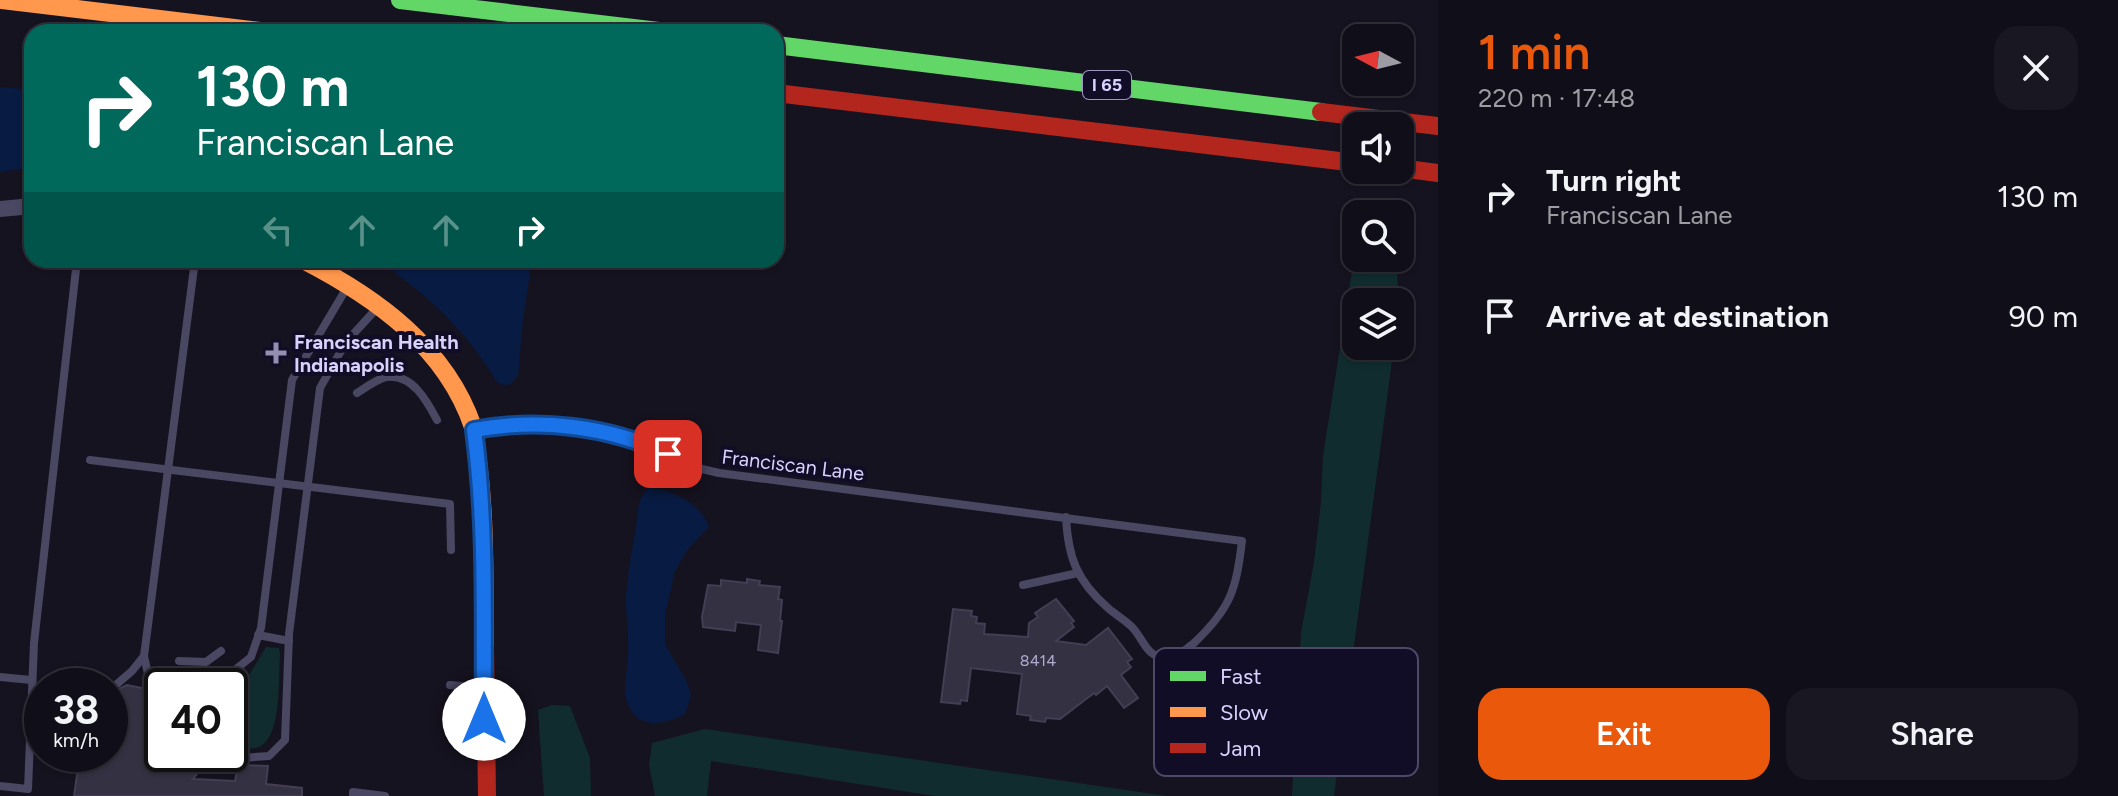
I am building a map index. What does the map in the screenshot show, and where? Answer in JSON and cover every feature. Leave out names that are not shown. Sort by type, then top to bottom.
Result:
[{"type":"main road","points":[[2,0],[202,24]]},
{"type":"main road","points":[[400,0],[600,24]]},
{"type":"main road","name":"I 65","points":[[784,46],[1438,126]]},
{"type":"main road","points":[[784,94],[1342,161]]},
{"type":"main road","points":[[1321,112],[1438,117]]},
{"type":"main road","points":[[1414,170],[1435,172]]},
{"type":"main road","points":[[318,268],[380,305],[419,341],[456,387],[474,430],[482,496],[487,796]]},
{"type":"street","points":[[0,209],[24,207]]},
{"type":"lane","points":[[32,668],[76,268]]},
{"type":"lane","points":[[147,668],[144,656],[194,268]]},
{"type":"lane","points":[[237,668],[251,657],[258,635],[281,482],[292,380],[349,284]]},
{"type":"lane","points":[[248,757],[269,756],[285,740],[289,641],[320,388],[346,342],[380,305]]},
{"type":"lane","points":[[357,393],[385,377],[402,379],[423,394],[437,420]]},
{"type":"lane","name":"Franciscan Lane","points":[[474,430],[541,423],[626,436],[702,469],[719,473],[1242,541],[1238,576],[1230,600],[1220,618],[1188,648]]},
{"type":"lane","points":[[90,460],[450,504],[451,550]]},
{"type":"lane","name":"Franciscan Lane","points":[[1066,517],[1067,546],[1078,573],[1098,599],[1134,629],[1154,654]]},
{"type":"lane","points":[[1023,585],[1078,573]]},
{"type":"lane","points":[[258,635],[289,641]]},
{"type":"lane","points":[[179,661],[206,662],[221,651]]},
{"type":"lane","points":[[128,674],[144,656]]},
{"type":"lane","points":[[0,677],[24,679]]},
{"type":"lane","points":[[450,685],[484,688]]},
{"type":"lane","points":[[0,786],[28,789],[28,772]]},
{"type":"lane","points":[[353,796],[353,792],[385,796]]},
{"type":"green space","points":[[1352,272],[1397,272],[1398,288],[1349,288]]},
{"type":"green space","points":[[1342,335],[1342,360],[1392,360],[1354,648],[1300,648],[1321,502],[1323,456]]},
{"type":"green space","points":[[266,647],[279,648],[275,722],[265,743],[248,749],[248,677]]},
{"type":"green space","points":[[552,705],[570,706],[590,758],[591,796],[544,796],[538,710]]},
{"type":"green space","points":[[705,729],[1167,796],[935,796],[711,761],[707,796],[655,796],[649,765],[652,743]]},
{"type":"green space","points":[[1293,776],[1337,776],[1334,796],[1292,796]]},
{"type":"water","points":[[0,87],[22,89],[24,168],[0,172]]},
{"type":"water","points":[[388,268],[531,268],[518,376],[511,384],[497,382],[458,329]]},
{"type":"water","points":[[648,488],[666,491],[692,504],[709,527],[688,549],[675,571],[665,615],[665,644],[688,684],[691,696],[685,714],[653,723],[645,722],[632,713],[625,686],[628,662],[627,581],[639,506]]},
{"type":"building","points":[[747,579],[760,581],[759,585],[780,587],[778,599],[782,600],[782,621],[778,653],[758,650],[761,625],[736,622],[735,631],[703,627],[708,585],[721,586],[721,580],[747,583]]},
{"type":"building","points":[[1056,599],[1074,621],[1071,623],[1074,627],[1056,641],[1086,645],[1108,628],[1132,659],[1127,662],[1131,667],[1121,675],[1138,698],[1124,708],[1107,686],[1060,719],[1046,718],[1045,722],[1030,720],[1031,716],[1017,714],[1022,674],[971,668],[967,701],[961,700],[960,704],[941,702],[953,609],[972,611],[971,616],[977,617],[976,623],[985,624],[984,634],[1028,637],[1029,623],[1038,617],[1035,613]]},
{"type":"building","points":[[128,685],[144,688],[144,772],[198,772],[193,779],[235,781],[237,772],[248,772],[248,765],[268,766],[266,784],[302,788],[302,796],[74,796],[77,772],[128,772]]},
{"type":"traffic: fast","points":[[400,0],[600,24]]},
{"type":"traffic: fast","points":[[784,46],[1321,112]]},
{"type":"traffic: slow","points":[[2,0],[202,24]]},
{"type":"traffic: slow","points":[[317,268],[356,290],[405,327],[445,372],[461,398],[473,427],[481,492],[485,648]]},
{"type":"traffic: jam","points":[[784,94],[1342,161]]},
{"type":"traffic: jam","points":[[1321,112],[1438,126]]},
{"type":"traffic: jam","points":[[1414,170],[1438,173]]},
{"type":"traffic: jam","points":[[485,648],[487,796]]},
{"type":"place","name":"Franciscan Health Indianapolis","points":[[276,353]]},
{"type":"route","points":[[484,719],[482,496],[474,430],[541,423],[626,436],[668,454]]}]
